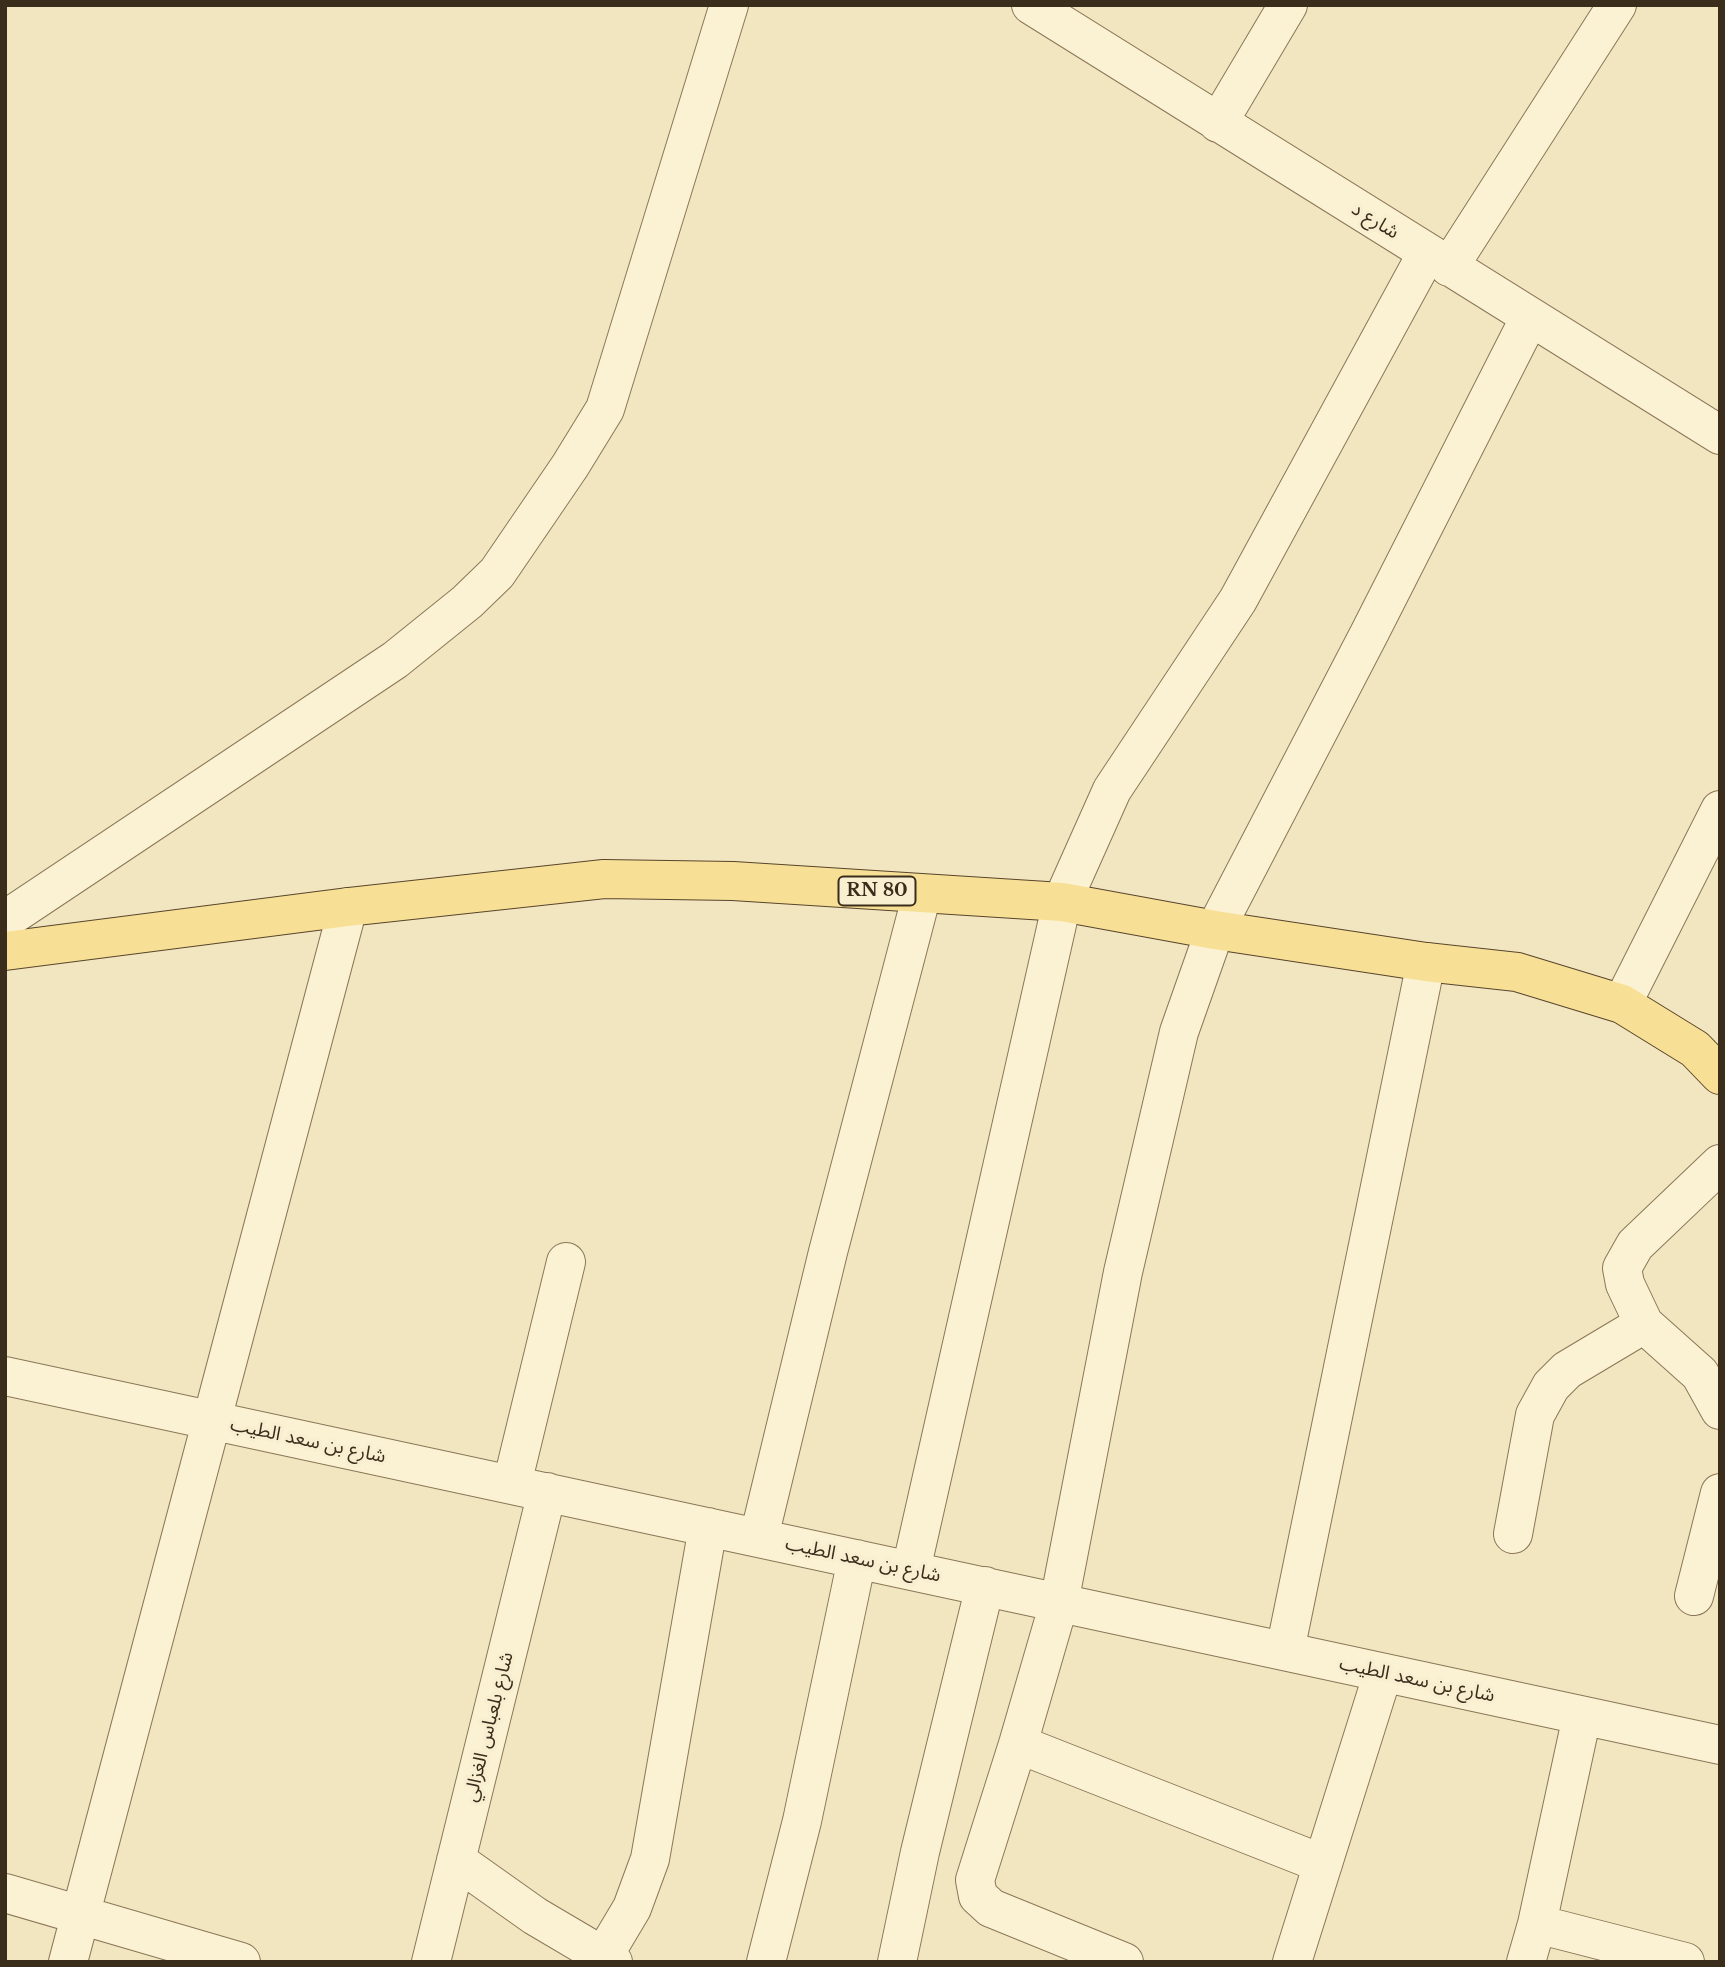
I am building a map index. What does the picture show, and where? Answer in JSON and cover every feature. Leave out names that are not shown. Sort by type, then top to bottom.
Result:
[{"type":"main road","name":"RN 80","points":[[5,951],[348,907],[604,879],[733,881],[1062,902],[1215,930],[1426,962],[1517,972],[1622,1004],[1695,1049],[1720,1075]]},
{"type":"street","points":[[5,920],[395,660],[467,602],[496,573],[570,466],[605,409],[729,5]]},
{"type":"street","name":"شارع د","points":[[1031,5],[1720,435]]},
{"type":"street","points":[[1217,123],[1288,5]]},
{"type":"street","points":[[911,1570],[1062,902],[1112,790],[1238,600],[1438,260],[1617,5]]},
{"type":"street","points":[[1124,1962],[991,1908],[978,1896],[975,1880],[1059,1603],[1123,1272],[1179,1032],[1215,930],[1530,317]]},
{"type":"street","points":[[1622,1004],[1720,810]]},
{"type":"street","points":[[759,1537],[828,1252],[922,894]]},
{"type":"street","points":[[68,1962],[348,907]]},
{"type":"street","points":[[1284,1651],[1426,962]]},
{"type":"street","points":[[1720,1164],[1635,1245],[1622,1268],[1625,1283],[1644,1324],[1700,1374],[1720,1410]]},
{"type":"street","name":"شارع بلعباس الغزالي","points":[[431,1962],[456,1860],[530,1488],[566,1262]]},
{"type":"street","points":[[1513,1534],[1535,1415],[1552,1386],[1567,1370],[1644,1324]]},
{"type":"street","name":"شارع بن سعد الطيب","points":[[5,1376],[1720,1745]]},
{"type":"street","points":[[1694,1596],[1720,1493]]},
{"type":"street","points":[[456,1860],[535,1916],[608,1958],[632,1908],[650,1859],[708,1527]]},
{"type":"street","points":[[766,1962],[802,1821],[857,1559]]},
{"type":"street","points":[[897,1962],[920,1852],[985,1586]]},
{"type":"street","points":[[1292,1962],[1383,1672]]},
{"type":"street","points":[[1526,1962],[1537,1924],[1582,1716]]},
{"type":"street","points":[[1018,1744],[1323,1864]]},
{"type":"street","points":[[5,1893],[241,1962]]},
{"type":"street","points":[[1537,1924],[1685,1962]]}]
